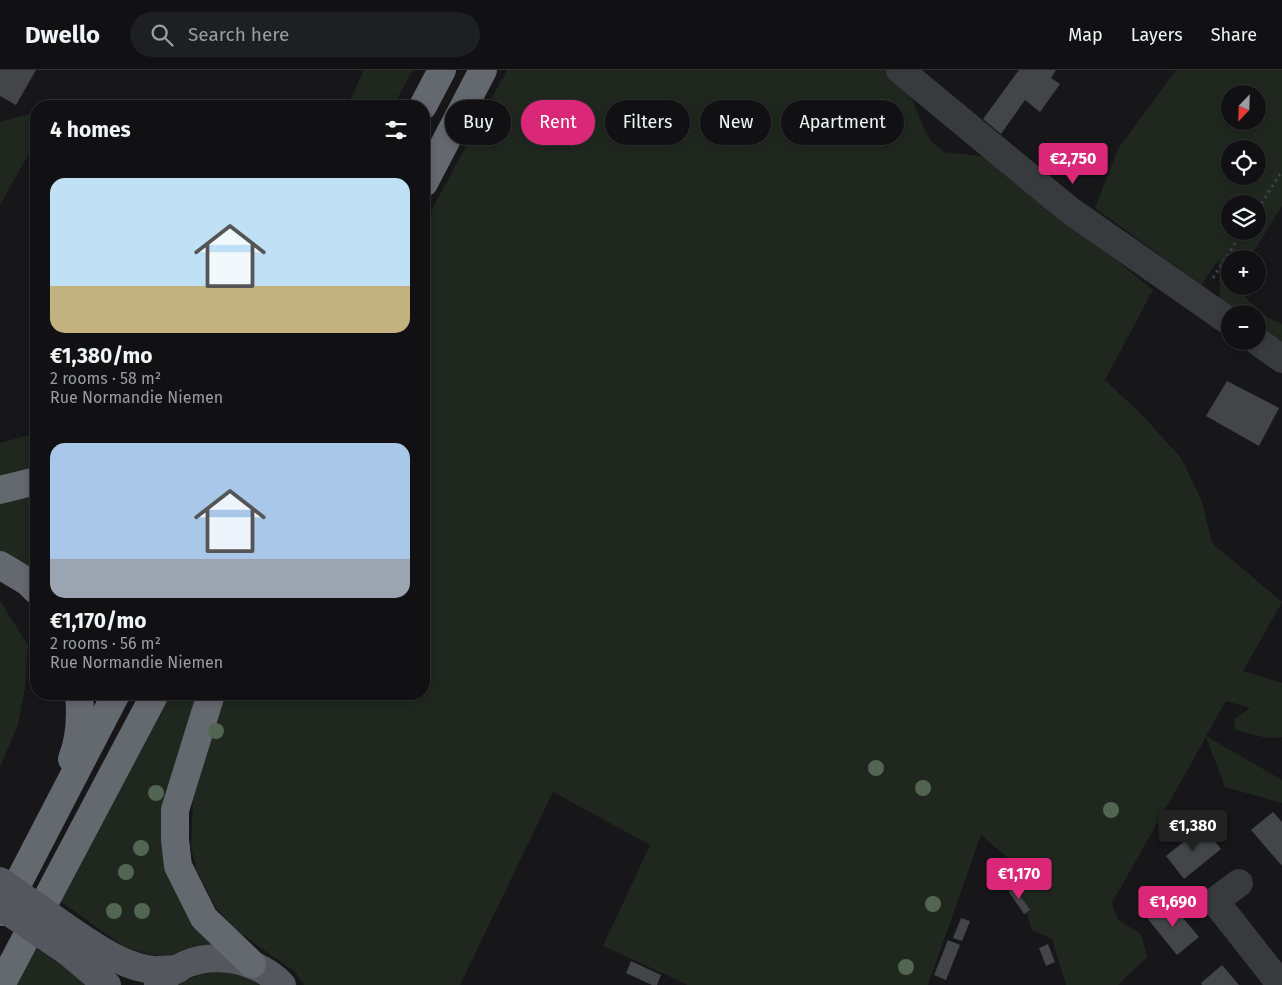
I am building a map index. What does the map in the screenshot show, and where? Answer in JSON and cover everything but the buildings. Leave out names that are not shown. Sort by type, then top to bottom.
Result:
[{"type":"highway","points":[[426,100],[442,70]]},
{"type":"highway","points":[[430,172],[483,70]]},
{"type":"highway","points":[[0,490],[30,482]]},
{"type":"highway","points":[[0,565],[30,584]]},
{"type":"highway","points":[[49,822],[74,752],[81,714],[80,700]]},
{"type":"highway","points":[[0,917],[113,700]]},
{"type":"highway","points":[[1,985],[153,700]]},
{"type":"highway","points":[[210,700],[175,810],[175,840],[178,866],[204,918],[252,964]]},
{"type":"main road","points":[[0,881],[73,944],[107,985]]},
{"type":"main road","points":[[0,906],[73,944],[153,970],[168,977],[202,960],[227,958],[252,964],[274,977],[282,985]]},
{"type":"street","points":[[900,70],[1068,209],[1221,316]]},
{"type":"street","points":[[1266,347],[1282,359]]},
{"type":"street","points":[[1239,883],[1214,901],[1282,985]]},
{"type":"path","points":[[1266,196],[1282,171]]},
{"type":"path","points":[[1199,300],[1237,240]]},
{"type":"shaded area","points":[[364,70],[413,70],[396,100],[350,100]]},
{"type":"shaded area","points":[[507,70],[887,70],[912,99],[930,140],[944,152],[989,157],[1153,290],[1105,380],[1143,416],[1181,458],[1202,501],[1212,543],[1282,602],[1243,671],[1282,683],[1282,737],[1267,738],[1235,730],[1234,719],[1250,708],[1226,701],[1206,736],[1282,780],[1282,803],[1225,787],[1206,737],[1112,903],[1118,920],[1141,934],[1147,957],[1118,985],[1066,985],[1052,939],[1032,930],[1009,859],[981,835],[928,985],[688,985],[603,946],[650,845],[553,792],[460,985],[304,985],[295,972],[237,931],[216,908],[196,869],[191,847],[193,801],[222,700],[430,700],[430,213],[467,145],[511,145],[511,100],[491,100]]},
{"type":"shaded area","points":[[1176,70],[1282,70],[1282,206],[1266,232],[1266,195],[1221,195],[1221,240],[1261,240],[1255,250],[1221,250],[1221,295],[1245,295],[1254,305],[1228,305],[1220,299],[1219,259],[1201,285],[1095,208],[1118,149]]},
{"type":"shaded area","points":[[30,114],[30,152],[0,205],[0,122]]},
{"type":"shaded area","points":[[1266,316],[1282,324],[1282,347],[1266,334]]},
{"type":"shaded area","points":[[30,435],[30,468],[0,478],[0,443]]},
{"type":"shaded area","points":[[30,497],[30,576],[0,555],[0,505]]},
{"type":"shaded area","points":[[0,601],[28,645],[25,687],[18,725],[0,767]]},
{"type":"shaded area","points":[[163,700],[194,700],[168,801],[220,946],[205,946],[170,955],[151,955],[125,947],[58,900]]},
{"type":"shaded area","points":[[34,946],[95,985],[13,985]]},
{"type":"shaded area","points":[[223,972],[246,977],[259,985],[177,985],[200,974]]}]
